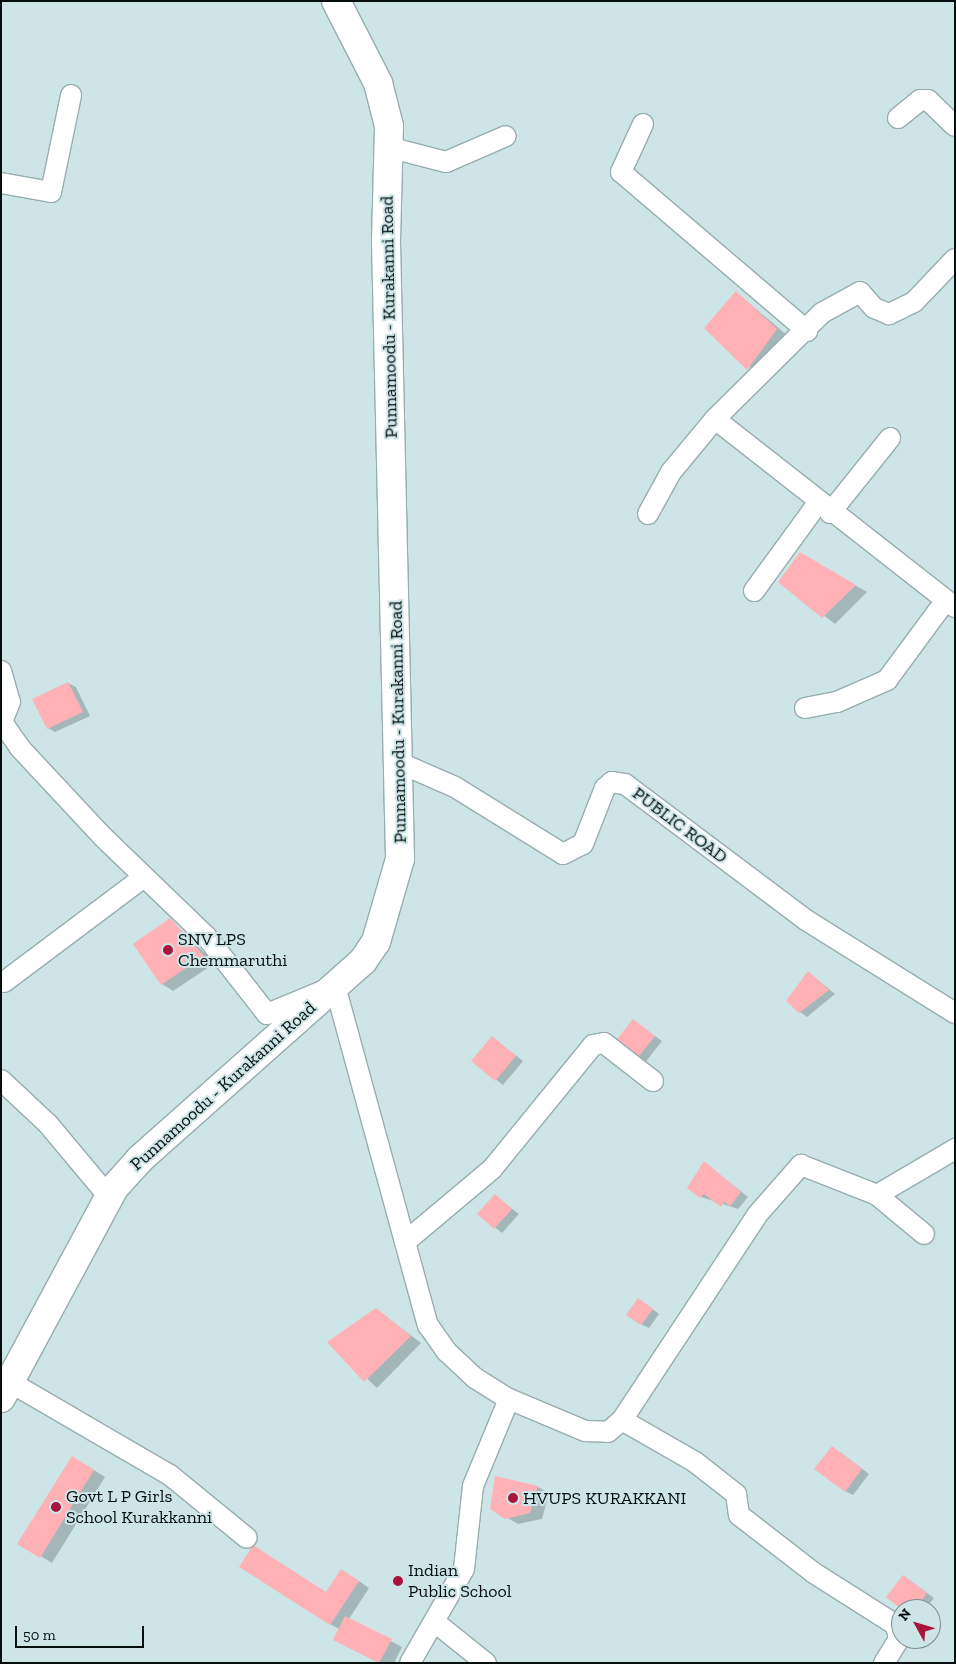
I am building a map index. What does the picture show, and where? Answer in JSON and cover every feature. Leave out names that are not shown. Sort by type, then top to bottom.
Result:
[{"type":"main road","name":"Punnamoodu - Kurakanni Road","points":[[6,1390],[109,1198],[140,1159],[335,986],[371,950],[389,901],[402,843],[386,241],[388,116],[378,83],[336,1]]},
{"type":"street","points":[[1,182],[51,192],[71,95]]},
{"type":"street","points":[[898,118],[920,100],[928,100],[955,126]]},
{"type":"street","points":[[642,124],[621,172],[806,331]]},
{"type":"street","points":[[388,147],[446,162],[506,136]]},
{"type":"street","points":[[648,514],[671,472],[715,419],[806,331],[822,313],[860,292],[874,308],[889,314],[914,302],[955,259]]},
{"type":"street","points":[[715,419],[824,508],[950,604],[887,680],[837,702],[805,708]]},
{"type":"street","points":[[754,591],[824,508],[890,438]]},
{"type":"street","points":[[1,671],[10,702],[2,720],[41,772],[144,877],[206,936],[267,1014],[335,986],[428,1325],[446,1351],[468,1372],[509,1399],[585,1431],[608,1432],[622,1420],[757,1215],[801,1165],[877,1195],[924,1234]]},
{"type":"street","name":"PUBLIC ROAD","points":[[400,763],[455,787],[563,854],[583,844],[605,788],[612,782],[624,784],[806,920],[955,1014]]},
{"type":"street","points":[[4,982],[144,877]]},
{"type":"street","points":[[405,1242],[492,1169],[593,1045],[604,1043],[653,1081]]},
{"type":"street","points":[[1,1080],[48,1124],[109,1198]]},
{"type":"street","points":[[877,1195],[955,1149]]},
{"type":"street","points":[[6,1390],[170,1475],[247,1538]]},
{"type":"street","points":[[410,1663],[436,1623],[464,1569],[473,1486],[509,1399]]},
{"type":"street","points":[[622,1420],[695,1462],[736,1494],[739,1515],[820,1577],[896,1625],[899,1639],[884,1663]]},
{"type":"street","points":[[436,1623],[486,1663]]},
{"type":"building","points":[[736,291],[777,329],[747,370],[704,328]]},
{"type":"building","points":[[800,552],[856,585],[822,618],[778,582]]},
{"type":"building","points":[[68,682],[83,712],[47,729],[32,699]]},
{"type":"building","name":"SNV LPS Chemmaruthi","points":[[170,918],[204,956],[161,985],[133,944]]},
{"type":"building","points":[[808,971],[829,990],[799,1013],[786,1001]]},
{"type":"building","points":[[633,1019],[655,1036],[636,1060],[614,1043]]},
{"type":"building","points":[[492,1036],[516,1056],[495,1081],[471,1061]]},
{"type":"building","points":[[704,1161],[741,1192],[730,1206],[724,1202],[721,1207],[704,1194],[700,1198],[687,1188]]},
{"type":"building","points":[[495,1194],[512,1209],[494,1229],[477,1214]]},
{"type":"building","points":[[638,1298],[653,1309],[641,1325],[626,1315]]},
{"type":"building","points":[[376,1308],[411,1336],[364,1382],[327,1342]]},
{"type":"building","points":[[832,1446],[862,1469],[845,1492],[814,1469]]},
{"type":"building","name":"Govt L P Girls School Kurakkanni","points":[[72,1456],[94,1470],[40,1558],[17,1544]]},
{"type":"building","name":"HVUPS KURAKKANI","points":[[495,1476],[538,1486],[530,1513],[505,1519],[490,1509]]},
{"type":"building","points":[[253,1545],[326,1592],[341,1569],[359,1581],[330,1625],[239,1567]]},
{"type":"building","points":[[903,1575],[927,1593],[922,1599],[891,1599],[891,1601],[886,1597]]},
{"type":"building","points":[[345,1616],[392,1639],[379,1663],[333,1640]]},
{"type":"place","name":"SNV LPS Chemmaruthi","points":[[168,950]]},
{"type":"place","name":"HVUPS KURAKKANI","points":[[513,1498]]},
{"type":"place","name":"Govt L P Girls School Kurakkanni","points":[[56,1507]]},
{"type":"place","name":"Indian Public School","points":[[398,1581]]}]
